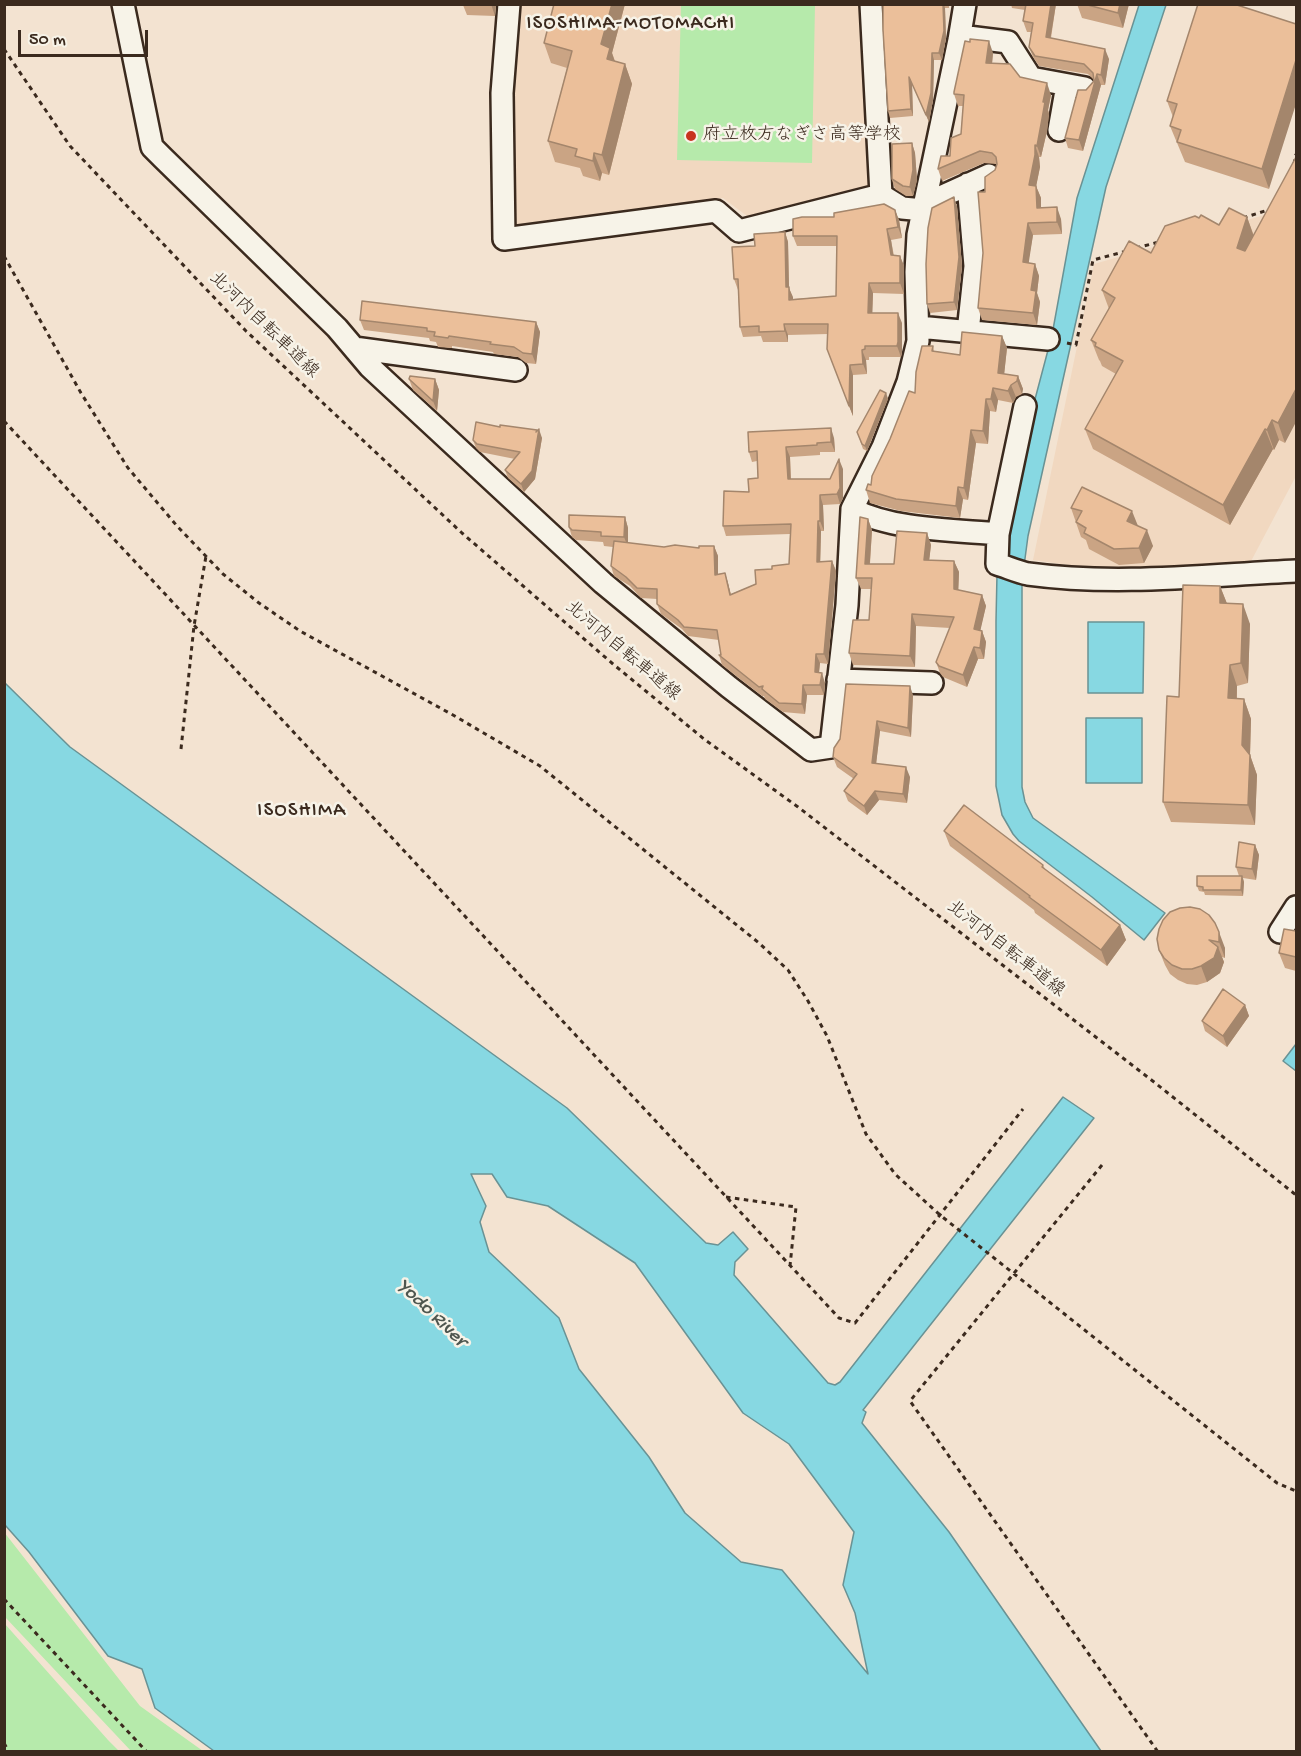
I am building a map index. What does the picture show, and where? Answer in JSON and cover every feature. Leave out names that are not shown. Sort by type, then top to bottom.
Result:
[{"type":"street","points":[[123,4],[152,147],[337,328],[370,367],[603,583],[729,687],[811,750],[831,747],[847,605],[852,509],[884,447],[908,382],[918,341],[916,272],[918,235],[965,4]]},
{"type":"street","points":[[509,4],[502,93],[504,239],[716,211],[739,231],[881,195],[902,208],[925,207],[989,175]]},
{"type":"street","points":[[871,4],[881,195]]},
{"type":"street","points":[[960,36],[1008,42],[1031,78],[1076,86],[1059,130]]},
{"type":"street","points":[[968,184],[975,266],[968,332]]},
{"type":"street","points":[[918,327],[1048,339]]},
{"type":"street","points":[[354,348],[516,370]]},
{"type":"street","points":[[1025,406],[998,534],[998,564],[1026,574],[1085,578],[1142,579],[1296,571]]},
{"type":"street","points":[[852,509],[871,519],[934,529],[998,534]]},
{"type":"street","points":[[838,680],[932,683]]},
{"type":"street","points":[[1280,932],[1296,907]]},
{"type":"path","name":"北河内自転車道線","points":[[4,49],[70,146],[246,332],[462,533],[613,664],[704,739],[798,807],[1154,1082],[1296,1195]]},
{"type":"path","points":[[1293,165],[1296,154]]},
{"type":"path","points":[[1236,219],[1270,210]]},
{"type":"path","points":[[1076,345],[1093,260],[1159,241]]},
{"type":"path","points":[[4,255],[81,393],[128,468],[177,526],[223,574],[300,631],[540,766],[759,943],[788,970],[808,1001],[827,1036],[866,1134],[895,1174],[940,1215],[1277,1483],[1296,1491]]},
{"type":"path","points":[[4,421],[839,1318],[855,1323],[1023,1109]]},
{"type":"path","points":[[181,749],[194,626],[206,556]]},
{"type":"path","points":[[1102,1165],[910,1401],[1158,1752]]},
{"type":"path","points":[[726,1197],[796,1207],[790,1266]]},
{"type":"path","points":[[4,1599],[147,1752]]},
{"type":"path","points":[[4,1743],[9,1752]]},
{"type":"shaded area","name":"府立枚方なぎさ高等学校","points":[[516,5],[862,5],[874,182],[867,189],[747,216],[723,198],[513,227],[512,89]]},
{"type":"shaded area","points":[[1296,167],[1296,476],[1249,565],[1104,570],[1033,560],[1094,264],[1282,210]]},
{"type":"green space","points":[[681,5],[815,5],[812,163],[677,160]]},
{"type":"green space","points":[[4,1532],[140,1706],[203,1751],[131,1751],[5,1617]]},
{"type":"green space","points":[[5,1624],[108,1740],[119,1751],[5,1751]]},
{"type":"water","points":[[1139,5],[1166,5],[1106,187],[1028,536],[1022,581],[1022,787],[1025,802],[1033,818],[1165,913],[1144,940],[1019,841],[1002,815],[996,786],[997,574],[1034,403],[1052,335],[1077,198]]},
{"type":"water","points":[[1088,622],[1144,622],[1143,693],[1088,693]]},
{"type":"water","name":"Yodo River","points":[[5,683],[70,747],[567,1108],[706,1243],[718,1245],[733,1232],[748,1249],[735,1262],[734,1275],[828,1383],[835,1385],[840,1382],[1063,1097],[1094,1118],[863,1410],[866,1412],[862,1423],[949,1532],[1101,1751],[214,1751],[155,1708],[142,1669],[108,1656],[29,1552],[5,1525]],"holes":[[[471,1174],[492,1174],[507,1197],[548,1206],[635,1263],[743,1413],[789,1444],[854,1532],[843,1585],[855,1613],[868,1674],[782,1570],[741,1562],[685,1513],[649,1457],[579,1369],[559,1318],[489,1252],[480,1222],[486,1206]]]},
{"type":"water","points":[[1086,718],[1142,718],[1142,783],[1086,783]]},
{"type":"water","points":[[1296,1044],[1296,1071],[1283,1061]]},
{"type":"building","points":[[554,4],[612,4],[601,44],[610,48],[607,59],[625,64],[602,155],[594,153],[593,161],[575,156],[577,149],[548,141],[572,51],[544,43]]},
{"type":"building","points":[[883,4],[943,4],[944,31],[939,53],[932,53],[931,93],[926,115],[909,77],[911,109],[888,111]]},
{"type":"building","points":[[1026,4],[1051,4],[1046,37],[1105,49],[1101,75],[1097,74],[1079,140],[1065,138],[1078,90],[1086,90],[1094,81],[1093,73],[1084,64],[1035,56],[1029,47],[1033,23],[1023,21]]},
{"type":"building","points":[[1084,4],[1120,4],[1118,13]]},
{"type":"building","points":[[1198,4],[1234,4],[1296,24],[1296,60],[1262,169],[1177,142],[1181,130],[1170,126],[1177,104],[1167,101]]},
{"type":"building","points":[[970,39],[989,41],[986,63],[1010,64],[1020,77],[1047,83],[1029,185],[1036,186],[1037,208],[1057,207],[1057,222],[1028,223],[1023,262],[1035,264],[1031,290],[1036,291],[1033,313],[978,308],[983,253],[978,192],[985,192],[985,177],[995,170],[996,157],[992,153],[980,151],[938,169],[941,156],[950,156],[951,138],[961,134],[964,95],[954,94],[954,92],[965,41],[970,42]]},
{"type":"building","points":[[912,143],[913,170],[910,187],[903,186],[892,179],[892,144]]},
{"type":"building","points":[[1296,157],[1296,389],[1278,423],[1272,420],[1267,430],[1265,429],[1223,505],[1085,429],[1123,361],[1095,346],[1096,343],[1091,340],[1115,298],[1102,290],[1129,241],[1151,253],[1165,226],[1195,216],[1199,218],[1201,215],[1219,225],[1229,208],[1247,217],[1237,248],[1245,251]]},
{"type":"building","points":[[954,197],[959,257],[954,302],[927,304],[926,264],[928,228],[932,208]]},
{"type":"building","points":[[884,204],[895,210],[898,227],[887,229],[891,255],[900,256],[900,283],[869,283],[868,313],[898,313],[898,342],[897,346],[865,346],[862,350],[863,364],[850,365],[849,406],[827,349],[828,324],[784,324],[785,331],[759,332],[759,326],[740,327],[738,279],[734,279],[732,247],[755,246],[754,234],[785,232],[786,287],[789,287],[789,300],[836,296],[837,236],[793,236],[793,219],[834,217],[834,213]]},
{"type":"building","points":[[362,301],[536,322],[532,354],[523,353],[514,347],[490,344],[491,342],[434,336],[435,332],[427,331],[427,328],[360,320]]},
{"type":"building","points":[[962,332],[1002,336],[998,373],[1018,376],[1017,381],[1008,391],[993,388],[991,399],[986,399],[983,431],[971,430],[964,488],[958,487],[956,506],[896,499],[866,490],[868,484],[871,485],[872,476],[909,391],[915,393],[916,372],[922,346],[933,346],[932,351],[960,355]]},
{"type":"building","points":[[410,376],[435,379],[433,401],[409,379]]},
{"type":"building","points":[[880,390],[886,393],[865,446],[857,432]]},
{"type":"building","points":[[476,422],[500,427],[500,425],[537,430],[536,432],[539,429],[532,471],[521,484],[505,470],[520,452],[477,444],[473,440]]},
{"type":"building","points":[[831,428],[831,442],[786,447],[788,479],[830,479],[839,459],[840,488],[837,494],[820,495],[817,562],[832,561],[824,654],[816,654],[815,672],[822,673],[820,685],[803,685],[802,704],[779,703],[762,689],[763,686],[759,687],[719,655],[721,655],[717,630],[684,627],[657,604],[657,589],[637,588],[611,566],[614,541],[664,547],[714,546],[715,575],[725,573],[730,595],[756,584],[755,570],[772,569],[772,566],[789,564],[791,524],[723,526],[724,491],[749,492],[748,479],[758,478],[757,451],[749,452],[748,432]]},
{"type":"building","points":[[1082,487],[1132,511],[1127,521],[1147,530],[1139,548],[1114,549],[1084,533],[1086,528],[1076,522],[1082,511],[1071,508]]},
{"type":"building","points":[[569,515],[625,517],[624,537],[601,536],[601,532],[572,530],[569,527]]},
{"type":"building","points":[[860,517],[868,519],[865,564],[894,564],[897,531],[927,533],[924,560],[954,561],[954,589],[982,595],[974,629],[982,631],[980,648],[974,647],[963,675],[939,666],[936,662],[954,617],[912,614],[910,656],[849,653],[853,620],[869,620],[872,578],[856,578]]},
{"type":"building","points":[[1183,585],[1220,586],[1220,603],[1243,604],[1241,663],[1230,665],[1228,698],[1244,699],[1242,745],[1250,755],[1248,805],[1163,802],[1167,696],[1179,697]]},
{"type":"building","points":[[846,684],[910,686],[908,728],[877,721],[872,763],[906,767],[903,794],[875,791],[864,806],[844,791],[857,774],[833,757],[834,748],[840,739]]},
{"type":"building","points":[[964,805],[1120,925],[1101,950],[944,831]]},
{"type":"building","points":[[1239,842],[1255,845],[1252,869],[1236,867]]},
{"type":"building","points":[[1197,876],[1242,876],[1241,890],[1203,890],[1203,887],[1197,886]]},
{"type":"building","points":[[1190,907],[1200,909],[1209,915],[1219,932],[1219,942],[1209,940],[1218,947],[1214,958],[1201,966],[1182,969],[1172,965],[1164,958],[1159,950],[1157,939],[1163,920],[1170,912]]},
{"type":"building","points":[[1284,929],[1296,931],[1296,957],[1279,953]]},
{"type":"building","points":[[1223,989],[1245,1005],[1223,1036],[1202,1021]]},
{"type":"place","name":"府立枚方なぎさ高等学校","points":[[691,136]]},
{"type":"district","name":"ISOSHIMA-MOTOMACHI","points":[[631,25]]},
{"type":"district","name":"ISOSHIMA","points":[[302,812]]}]
